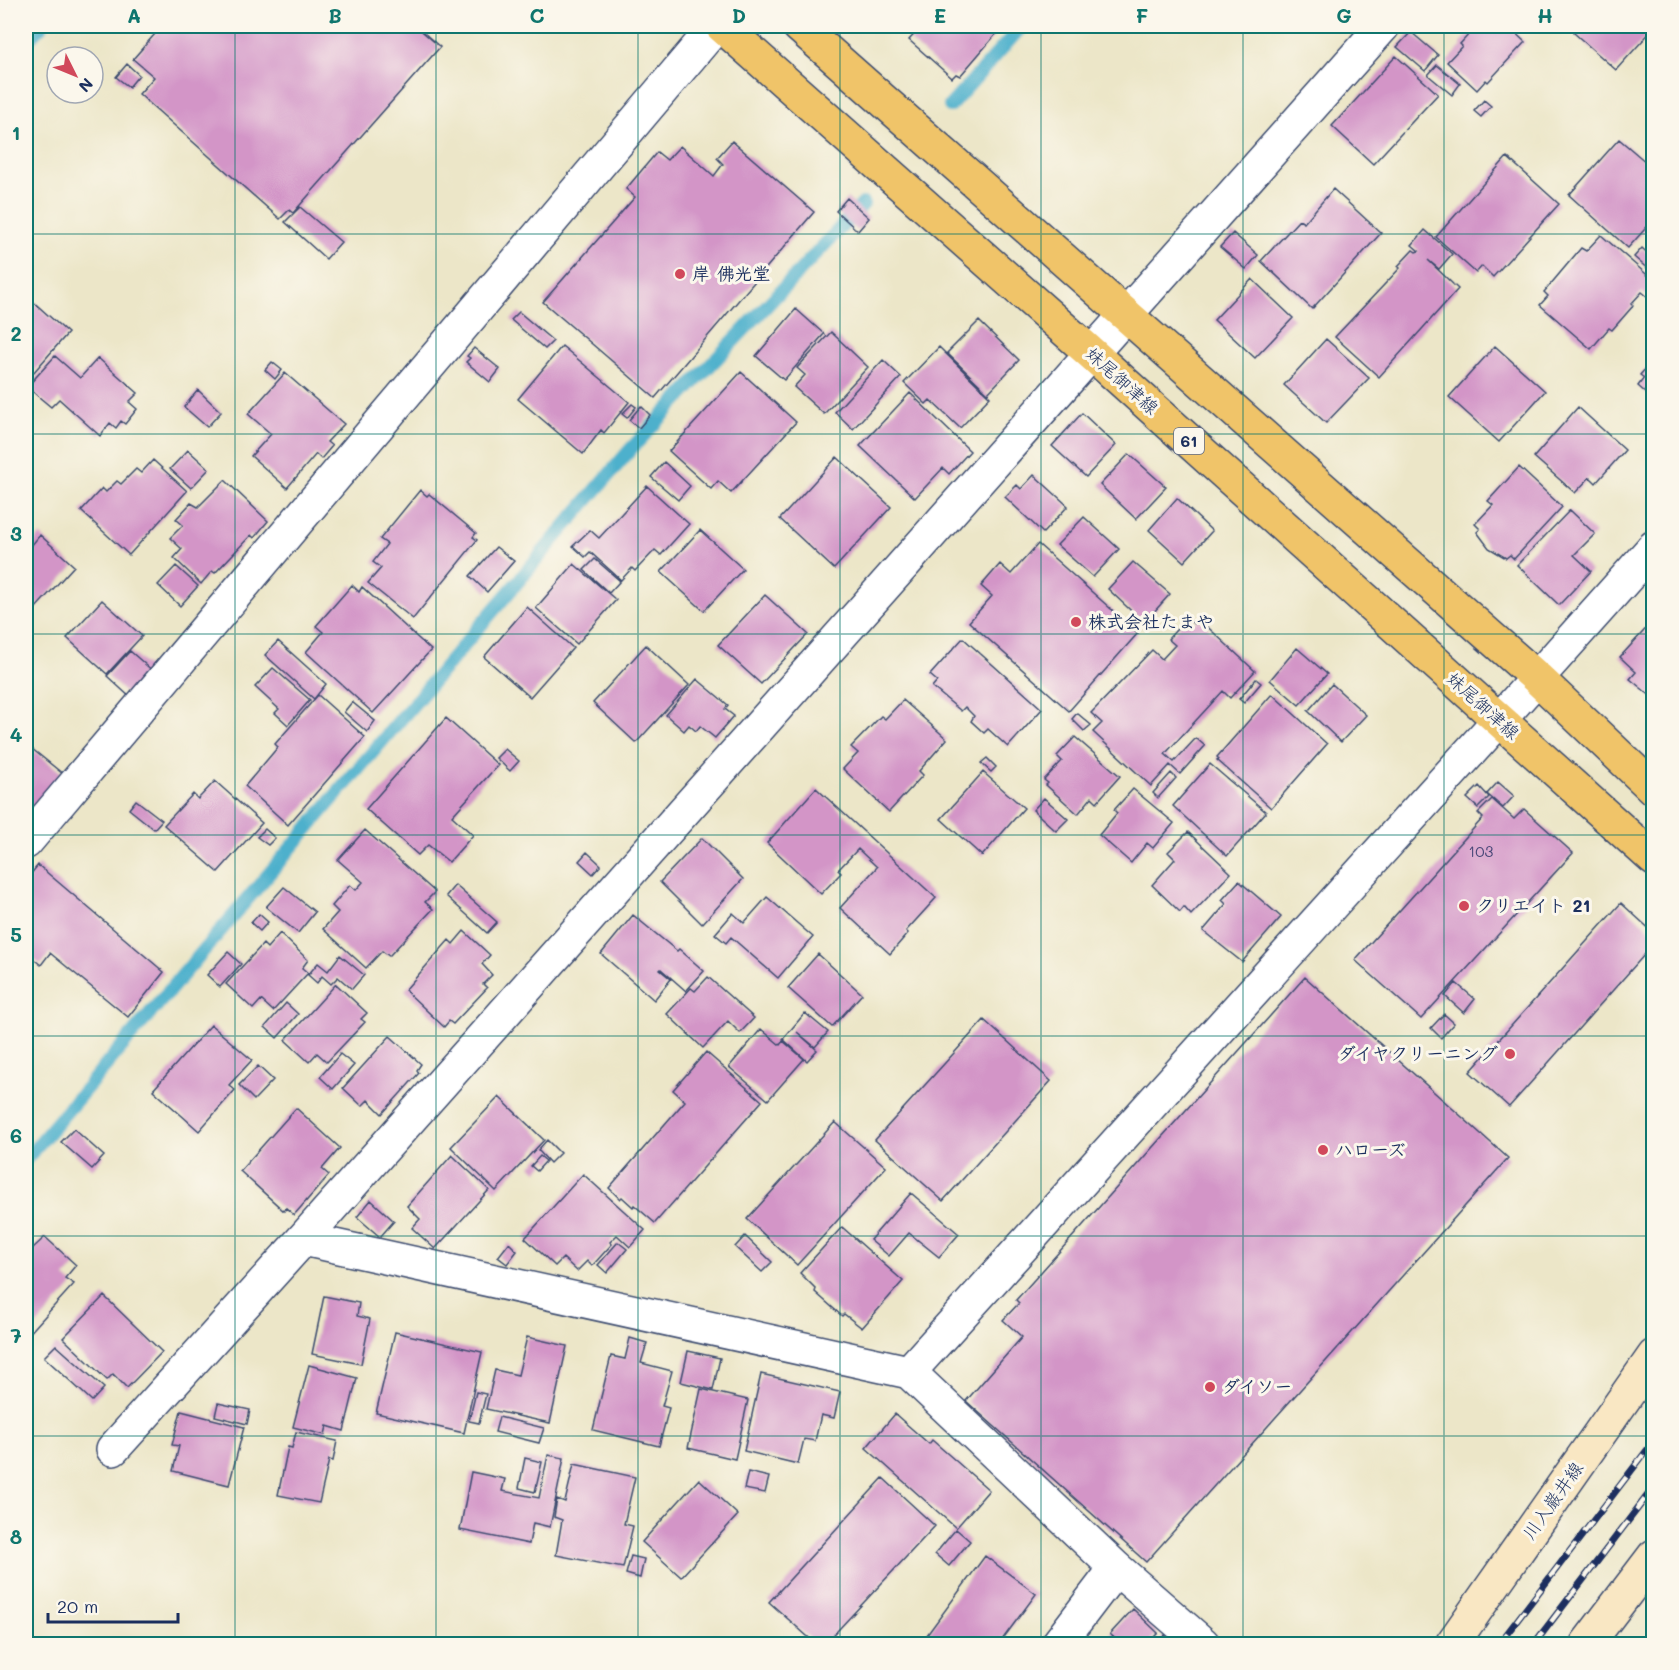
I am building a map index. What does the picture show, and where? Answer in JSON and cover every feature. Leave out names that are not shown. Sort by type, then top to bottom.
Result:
[{"type":"main road","name":"妹尾御津線","points":[[722,26],[1091,353],[1653,859]]},
{"type":"main road","points":[[800,26],[1537,678],[1653,789]]},
{"type":"main road","name":"川入巌井線","points":[[1452,1644],[1653,1356]]},
{"type":"main road","points":[[1587,1644],[1653,1556]]},
{"type":"street","points":[[26,842],[716,26]]},
{"type":"street","points":[[112,1449],[303,1239],[1383,26]]},
{"type":"street","points":[[909,1372],[1653,547]]},
{"type":"street","points":[[303,1239],[909,1372],[1116,1568],[1203,1644]]},
{"type":"street","points":[[1058,1644],[1116,1568]]},
{"type":"building","points":[[162,26],[416,26],[440,47],[293,213],[289,210],[280,219],[139,94],[154,77],[133,59]]},
{"type":"building","points":[[922,26],[1003,26],[960,76],[956,74],[952,78],[909,40]]},
{"type":"building","points":[[1472,26],[1508,26],[1525,42],[1488,82],[1486,80],[1477,90],[1447,62],[1462,46],[1460,44],[1470,33],[1467,30]]},
{"type":"building","points":[[1580,26],[1654,26],[1654,28],[1616,70],[1574,33]]},
{"type":"building","points":[[1411,32],[1438,55],[1425,71],[1397,47]]},
{"type":"building","points":[[1396,56],[1438,94],[1373,164],[1332,126]]},
{"type":"building","points":[[127,64],[139,75],[129,87],[116,77]]},
{"type":"building","points":[[1437,65],[1460,84],[1452,95],[1428,75]]},
{"type":"building","points":[[1484,100],[1491,106],[1481,117],[1474,111]]},
{"type":"building","points":[[1619,139],[1654,169],[1654,219],[1628,248],[1569,195]]},
{"type":"building","points":[[732,141],[814,212],[655,398],[543,302],[635,197],[626,189],[657,152],[667,160],[680,146],[714,176],[723,164],[717,158]]},
{"type":"building","points":[[1507,157],[1559,204],[1493,277],[1482,266],[1476,273],[1436,237]]},
{"type":"building","points":[[1333,189],[1381,233],[1312,309],[1261,261],[1299,220],[1304,223]]},
{"type":"building","points":[[847,198],[869,218],[858,231],[836,211]]},
{"type":"building","points":[[300,207],[341,242],[326,259],[285,222]]},
{"type":"building","points":[[1425,230],[1452,254],[1439,269],[1428,260],[1458,289],[1379,377],[1335,337],[1400,268],[1398,266],[1413,250],[1419,251],[1412,245]]},
{"type":"building","points":[[1233,233],[1258,255],[1246,269],[1220,247]]},
{"type":"building","points":[[1601,235],[1652,279],[1654,302],[1642,292],[1612,330],[1609,328],[1591,349],[1540,305],[1548,296],[1544,292],[1581,248],[1586,251]]},
{"type":"building","points":[[1642,248],[1654,259],[1654,265],[1649,270],[1634,257]]},
{"type":"building","points":[[1252,279],[1293,318],[1255,358],[1214,320]]},
{"type":"building","points":[[26,299],[29,301],[30,299],[68,333],[26,381]]},
{"type":"building","points":[[796,309],[824,334],[784,380],[756,356]]},
{"type":"building","points":[[519,312],[553,341],[545,349],[511,320]]},
{"type":"building","points":[[979,321],[1019,360],[988,393],[947,353]]},
{"type":"building","points":[[831,332],[868,367],[824,414],[794,387],[805,375],[797,368]]},
{"type":"building","points":[[1326,339],[1369,378],[1326,423],[1284,385]]},
{"type":"building","points":[[562,346],[629,402],[604,433],[601,430],[583,454],[518,399]]},
{"type":"building","points":[[1495,346],[1545,391],[1499,442],[1449,397]]},
{"type":"building","points":[[939,347],[990,397],[960,428],[930,400],[926,404],[904,383]]},
{"type":"building","points":[[474,348],[500,369],[490,382],[466,362],[470,358],[467,356]]},
{"type":"building","points":[[55,356],[80,378],[98,358],[138,393],[129,402],[137,409],[125,424],[121,421],[116,428],[110,423],[100,436],[59,399],[51,407],[27,387]]},
{"type":"building","points":[[1654,359],[1654,400],[1638,386],[1644,378],[1640,375]]},
{"type":"building","points":[[883,360],[901,377],[853,429],[835,412]]},
{"type":"building","points":[[272,362],[282,370],[275,379],[265,370]]},
{"type":"building","points":[[741,372],[796,422],[731,493],[718,481],[711,489],[669,451]]},
{"type":"building","points":[[285,373],[344,424],[327,442],[332,446],[321,459],[316,454],[287,488],[251,456],[271,434],[248,414]]},
{"type":"building","points":[[198,390],[221,412],[207,427],[184,407]]},
{"type":"building","points":[[910,393],[970,451],[949,474],[943,468],[915,498],[860,446]]},
{"type":"building","points":[[632,404],[636,407],[627,418],[622,414]]},
{"type":"building","points":[[641,406],[650,415],[639,428],[629,420]]},
{"type":"building","points":[[1578,407],[1625,450],[1596,483],[1590,477],[1575,493],[1534,457]]},
{"type":"building","points":[[1082,413],[1116,445],[1086,477],[1052,446]]},
{"type":"building","points":[[188,450],[209,469],[191,488],[170,469]]},
{"type":"building","points":[[1129,454],[1166,487],[1136,519],[1100,485]]},
{"type":"building","points":[[837,457],[891,507],[834,569],[780,519]]},
{"type":"building","points":[[153,460],[187,491],[129,555],[81,511],[102,488],[106,492],[117,481],[121,484],[136,469],[141,473]]},
{"type":"building","points":[[664,462],[690,486],[678,500],[651,477]]},
{"type":"building","points":[[1519,467],[1562,507],[1514,559],[1510,555],[1506,558],[1489,548],[1477,532],[1480,529],[1475,524],[1493,505],[1488,501]]},
{"type":"building","points":[[1034,475],[1068,506],[1043,533],[1005,497],[1017,485],[1021,489]]},
{"type":"building","points":[[225,480],[268,521],[254,538],[251,535],[215,573],[212,571],[201,584],[174,558],[182,549],[170,538],[183,525],[176,519],[191,503],[198,507]]},
{"type":"building","points":[[647,486],[689,524],[661,555],[655,550],[635,571],[632,568],[621,580],[590,552],[585,557],[573,546],[590,530],[599,538]]},
{"type":"building","points":[[420,490],[427,496],[429,494],[476,533],[473,537],[477,540],[413,619],[368,583],[381,568],[373,562],[387,544],[380,539]]},
{"type":"building","points":[[1177,498],[1212,531],[1184,562],[1149,530]]},
{"type":"building","points":[[1570,510],[1595,534],[1574,555],[1591,571],[1559,605],[1517,565]]},
{"type":"building","points":[[1084,517],[1119,549],[1093,577],[1057,545]]},
{"type":"building","points":[[700,530],[743,569],[704,611],[661,572]]},
{"type":"building","points":[[40,535],[74,566],[34,610],[26,602],[26,552]]},
{"type":"building","points":[[1038,544],[1138,633],[1069,711],[969,622],[992,596],[981,586],[1000,564],[1011,574]]},
{"type":"building","points":[[496,547],[514,561],[487,592],[470,576]]},
{"type":"building","points":[[595,559],[620,581],[609,593],[584,570]]},
{"type":"building","points":[[1133,562],[1170,594],[1144,623],[1108,589]]},
{"type":"building","points":[[574,564],[616,600],[577,644],[536,608]]},
{"type":"building","points":[[176,566],[198,586],[180,606],[158,585]]},
{"type":"building","points":[[352,585],[359,592],[362,587],[431,650],[373,713],[306,652],[323,632],[316,626]]},
{"type":"building","points":[[765,595],[808,634],[761,684],[718,645]]},
{"type":"building","points":[[102,600],[142,636],[107,674],[67,638]]},
{"type":"building","points":[[527,607],[573,648],[530,697],[484,657]]},
{"type":"building","points":[[1187,618],[1194,624],[1199,619],[1255,671],[1230,698],[1223,691],[1165,754],[1174,762],[1196,738],[1205,746],[1180,774],[1170,765],[1151,786],[1093,732],[1102,723],[1091,713],[1152,650],[1162,659],[1175,645],[1168,639]]},
{"type":"building","points":[[1654,620],[1654,695],[1652,697],[1630,679],[1636,672],[1620,657]]},
{"type":"building","points":[[963,638],[1042,709],[1008,747],[988,729],[984,733],[971,721],[974,716],[965,707],[961,711],[932,687],[937,681],[930,675]]},
{"type":"building","points":[[278,641],[326,684],[314,699],[265,655]]},
{"type":"building","points":[[646,645],[689,685],[636,743],[593,703]]},
{"type":"building","points":[[1297,648],[1327,674],[1299,705],[1270,680]]},
{"type":"building","points":[[130,651],[155,673],[132,699],[107,676]]},
{"type":"building","points":[[273,668],[310,700],[288,725],[275,713],[279,709],[255,687]]},
{"type":"building","points":[[697,679],[728,705],[725,709],[734,716],[715,738],[700,726],[696,731],[689,725],[684,731],[666,715]]},
{"type":"building","points":[[1256,679],[1261,683],[1244,703],[1239,699]]},
{"type":"building","points":[[1332,684],[1366,715],[1341,742],[1308,711]]},
{"type":"building","points":[[1272,694],[1327,744],[1271,808],[1217,760],[1219,759],[1217,757]]},
{"type":"building","points":[[318,695],[365,737],[288,825],[245,786],[278,747],[275,744]]},
{"type":"building","points":[[903,700],[947,739],[919,771],[923,775],[889,812],[843,769],[858,753],[851,747],[881,716],[885,719]]},
{"type":"building","points":[[352,702],[375,721],[367,732],[344,712]]},
{"type":"building","points":[[1077,713],[1091,725],[1084,731],[1072,719]]},
{"type":"building","points":[[446,718],[498,765],[452,816],[473,835],[449,862],[428,845],[418,855],[366,809]]},
{"type":"building","points":[[1075,737],[1120,776],[1097,802],[1092,797],[1078,814],[1046,785],[1048,783],[1044,780],[1062,761],[1057,756]]},
{"type":"building","points":[[26,744],[63,774],[33,810],[26,803]]},
{"type":"building","points":[[505,749],[519,761],[510,771],[496,758]]},
{"type":"building","points":[[987,758],[996,767],[991,772],[981,763]]},
{"type":"building","points":[[1210,764],[1266,812],[1227,856],[1173,806]]},
{"type":"building","points":[[983,772],[1024,808],[982,856],[941,819]]},
{"type":"building","points":[[1171,773],[1176,778],[1158,798],[1153,793]]},
{"type":"building","points":[[215,781],[262,823],[218,872],[164,825],[193,794],[198,799]]},
{"type":"building","points":[[1498,782],[1514,796],[1503,808],[1487,794]]},
{"type":"building","points":[[1479,786],[1489,797],[1478,808],[1467,798]]},
{"type":"building","points":[[816,788],[936,898],[906,931],[908,933],[890,954],[840,908],[877,867],[858,849],[838,870],[841,873],[821,894],[767,843]]},
{"type":"building","points":[[1133,789],[1174,823],[1153,848],[1147,843],[1131,863],[1099,835],[1117,813],[1114,810]]},
{"type":"building","points":[[1044,798],[1068,819],[1056,831],[1033,810]]},
{"type":"building","name":"クリエイト 21","points":[[1492,799],[1514,819],[1524,809],[1573,853],[1421,1019],[1355,960],[1483,818],[1478,813]]},
{"type":"building","points":[[136,800],[162,820],[154,829],[129,809]]},
{"type":"building","points":[[265,829],[275,838],[268,845],[257,837]]},
{"type":"building","points":[[365,830],[435,892],[425,902],[433,909],[389,956],[382,951],[366,968],[323,929],[338,912],[332,906],[350,885],[356,890],[363,882],[338,860]]},
{"type":"building","points":[[1188,832],[1231,873],[1191,915],[1184,907],[1180,912],[1152,885],[1175,859],[1168,852]]},
{"type":"building","points":[[702,838],[743,879],[702,924],[660,882]]},
{"type":"building","points":[[587,852],[601,865],[593,874],[579,861]]},
{"type":"building","points":[[38,865],[164,972],[128,1017],[50,953],[41,965],[26,953],[26,880]]},
{"type":"building","points":[[1239,881],[1281,917],[1242,962],[1203,931],[1226,904],[1222,900]]},
{"type":"building","points":[[455,885],[497,922],[487,933],[446,896]]},
{"type":"building","points":[[284,887],[315,912],[298,933],[266,907]]},
{"type":"building","points":[[767,897],[813,937],[778,978],[731,937],[726,943],[715,934],[733,913],[744,923]]},
{"type":"building","points":[[1621,903],[1654,933],[1654,944],[1509,1107],[1470,1072]]},
{"type":"building","points":[[259,914],[268,922],[260,931],[251,923]]},
{"type":"building","points":[[633,915],[704,971],[686,991],[661,969],[671,979],[654,1000],[601,954]]},
{"type":"building","points":[[464,931],[490,955],[482,964],[492,975],[483,984],[487,988],[453,1024],[449,1021],[444,1027],[405,990],[449,940],[453,944]]},
{"type":"building","points":[[280,933],[308,960],[302,968],[308,973],[273,1011],[261,1000],[253,1009],[226,984],[263,944],[267,948]]},
{"type":"building","points":[[228,952],[241,964],[220,987],[207,975]]},
{"type":"building","points":[[818,954],[862,994],[832,1027],[788,988]]},
{"type":"building","points":[[340,955],[364,975],[352,989],[338,977],[331,984],[322,976],[317,983],[308,975],[318,963],[328,971]]},
{"type":"building","points":[[708,977],[754,1018],[740,1033],[728,1021],[703,1048],[667,1014],[691,988],[695,991]]},
{"type":"building","points":[[1305,977],[1508,1158],[1146,1562],[966,1401],[1022,1337],[1003,1320],[1019,1303],[1016,1300]]},
{"type":"building","points":[[1456,983],[1475,999],[1464,1013],[1445,996]]},
{"type":"building","points":[[336,984],[367,1013],[361,1019],[365,1022],[327,1062],[317,1053],[309,1062],[285,1040]]},
{"type":"building","points":[[286,1003],[298,1014],[277,1038],[265,1027]]},
{"type":"building","points":[[805,1013],[828,1032],[815,1047],[797,1032],[817,1050],[807,1061],[783,1039]]},
{"type":"building","points":[[1444,1014],[1454,1023],[1441,1038],[1431,1028]]},
{"type":"building","points":[[984,1020],[1051,1081],[943,1201],[875,1140]]},
{"type":"building","points":[[211,1025],[252,1060],[229,1085],[235,1090],[199,1131],[153,1090]]},
{"type":"building","points":[[761,1029],[780,1045],[783,1041],[804,1059],[768,1100],[729,1067]]},
{"type":"building","points":[[390,1036],[421,1064],[417,1070],[419,1073],[382,1114],[368,1100],[362,1106],[343,1088]]},
{"type":"building","points":[[706,1052],[762,1101],[655,1223],[634,1205],[633,1207],[622,1197],[620,1199],[609,1188],[685,1101],[673,1090]]},
{"type":"building","points":[[340,1054],[354,1065],[333,1089],[320,1077]]},
{"type":"building","points":[[258,1066],[273,1080],[254,1100],[239,1085]]},
{"type":"building","points":[[499,1097],[544,1140],[496,1191],[451,1147]]},
{"type":"building","points":[[296,1108],[340,1148],[322,1169],[329,1175],[294,1215],[286,1208],[284,1211],[240,1171]]},
{"type":"building","points":[[835,1122],[886,1167],[797,1265],[747,1219]]},
{"type":"building","points":[[74,1129],[104,1156],[92,1169],[61,1142]]},
{"type":"building","points":[[547,1140],[560,1153],[550,1163],[538,1150]]},
{"type":"building","points":[[452,1155],[489,1190],[435,1249],[412,1228],[420,1219],[407,1206]]},
{"type":"building","points":[[540,1156],[546,1161],[537,1171],[531,1166]]},
{"type":"building","points":[[583,1174],[645,1230],[630,1247],[617,1235],[592,1266],[587,1261],[577,1271],[563,1258],[555,1266],[525,1238]]},
{"type":"building","points":[[911,1193],[959,1234],[939,1257],[909,1233],[889,1256],[870,1240]]},
{"type":"building","points":[[371,1200],[394,1221],[380,1237],[357,1217]]},
{"type":"building","points":[[842,1227],[903,1281],[862,1328],[844,1314],[842,1316],[815,1292],[816,1289],[800,1273]]},
{"type":"building","points":[[745,1236],[772,1262],[762,1272],[735,1247]]},
{"type":"building","points":[[45,1237],[76,1265],[65,1278],[74,1284],[26,1337],[26,1240],[33,1248]]},
{"type":"building","points":[[618,1242],[627,1249],[607,1273],[598,1265]]},
{"type":"building","points":[[509,1243],[517,1251],[507,1264],[498,1257]]},
{"type":"building","points":[[104,1296],[162,1352],[127,1388],[113,1374],[107,1380],[63,1338]]},
{"type":"building","points":[[324,1296],[359,1303],[357,1316],[370,1319],[361,1364],[312,1354]]},
{"type":"building","points":[[395,1332],[482,1352],[464,1433],[376,1413]]},
{"type":"building","points":[[527,1337],[567,1346],[550,1423],[486,1409],[495,1370],[518,1375]]},
{"type":"building","points":[[630,1338],[647,1343],[641,1363],[672,1371],[662,1406],[669,1408],[659,1446],[593,1430],[611,1356],[625,1359]]},
{"type":"building","points":[[56,1345],[104,1388],[92,1401],[44,1357]]},
{"type":"building","points":[[688,1351],[720,1358],[713,1390],[681,1382]]},
{"type":"building","points":[[309,1365],[357,1378],[344,1431],[327,1426],[325,1435],[293,1427]]},
{"type":"building","points":[[761,1374],[840,1392],[834,1418],[821,1415],[815,1441],[804,1439],[798,1464],[744,1451]]},
{"type":"building","points":[[701,1389],[748,1400],[735,1459],[688,1448]]},
{"type":"building","points":[[476,1392],[486,1394],[479,1423],[469,1421]]},
{"type":"building","points":[[218,1403],[250,1410],[247,1424],[215,1416]]},
{"type":"building","points":[[181,1411],[244,1427],[229,1485],[173,1471],[179,1446],[172,1445]]},
{"type":"building","points":[[895,1414],[929,1444],[932,1440],[989,1490],[956,1528],[866,1448]]},
{"type":"building","points":[[499,1417],[544,1428],[539,1443],[495,1432]]},
{"type":"building","points":[[296,1432],[337,1441],[333,1461],[329,1460],[319,1503],[278,1495],[288,1447],[292,1448]]},
{"type":"building","points":[[548,1455],[564,1458],[550,1527],[533,1523],[529,1544],[460,1530],[471,1472],[505,1479],[502,1491],[539,1498]]},
{"type":"building","points":[[525,1458],[542,1462],[535,1492],[519,1488]]},
{"type":"building","points":[[574,1464],[635,1477],[624,1524],[633,1526],[623,1568],[556,1555],[562,1520],[554,1517],[557,1499],[565,1502]]},
{"type":"building","points":[[748,1472],[769,1477],[765,1493],[744,1489]]},
{"type":"building","points":[[883,1478],[935,1526],[825,1644],[816,1644],[769,1602]]},
{"type":"building","points":[[699,1479],[738,1515],[681,1577],[642,1542]]},
{"type":"building","points":[[956,1529],[970,1541],[949,1566],[935,1554]]},
{"type":"building","points":[[631,1556],[644,1559],[640,1578],[626,1574]]},
{"type":"building","points":[[985,1556],[1036,1594],[999,1644],[921,1643]]},
{"type":"building","points":[[1133,1609],[1158,1633],[1147,1644],[1121,1644],[1110,1634]]},
{"type":"building","points":[[1165,1635],[1176,1644],[1156,1644]]},
{"type":"waterway","points":[[26,42],[41,26]]},
{"type":"waterway","points":[[950,106],[1022,26]]},
{"type":"waterway","points":[[26,1159],[630,450],[863,204]]},
{"type":"railway","points":[[1499,1644],[1654,1441]]},
{"type":"railway","points":[[1534,1644],[1654,1487]]},
{"type":"place","name":"岸 佛光堂","points":[[680,274]]},
{"type":"place","name":"株式会社たまや","points":[[1076,622]]},
{"type":"place","name":"クリエイト 21","points":[[1464,906]]},
{"type":"place","name":"ダイヤクリーニング","points":[[1510,1054]]},
{"type":"place","name":"ハローズ","points":[[1323,1150]]},
{"type":"place","name":"ダイソー","points":[[1210,1387]]}]
